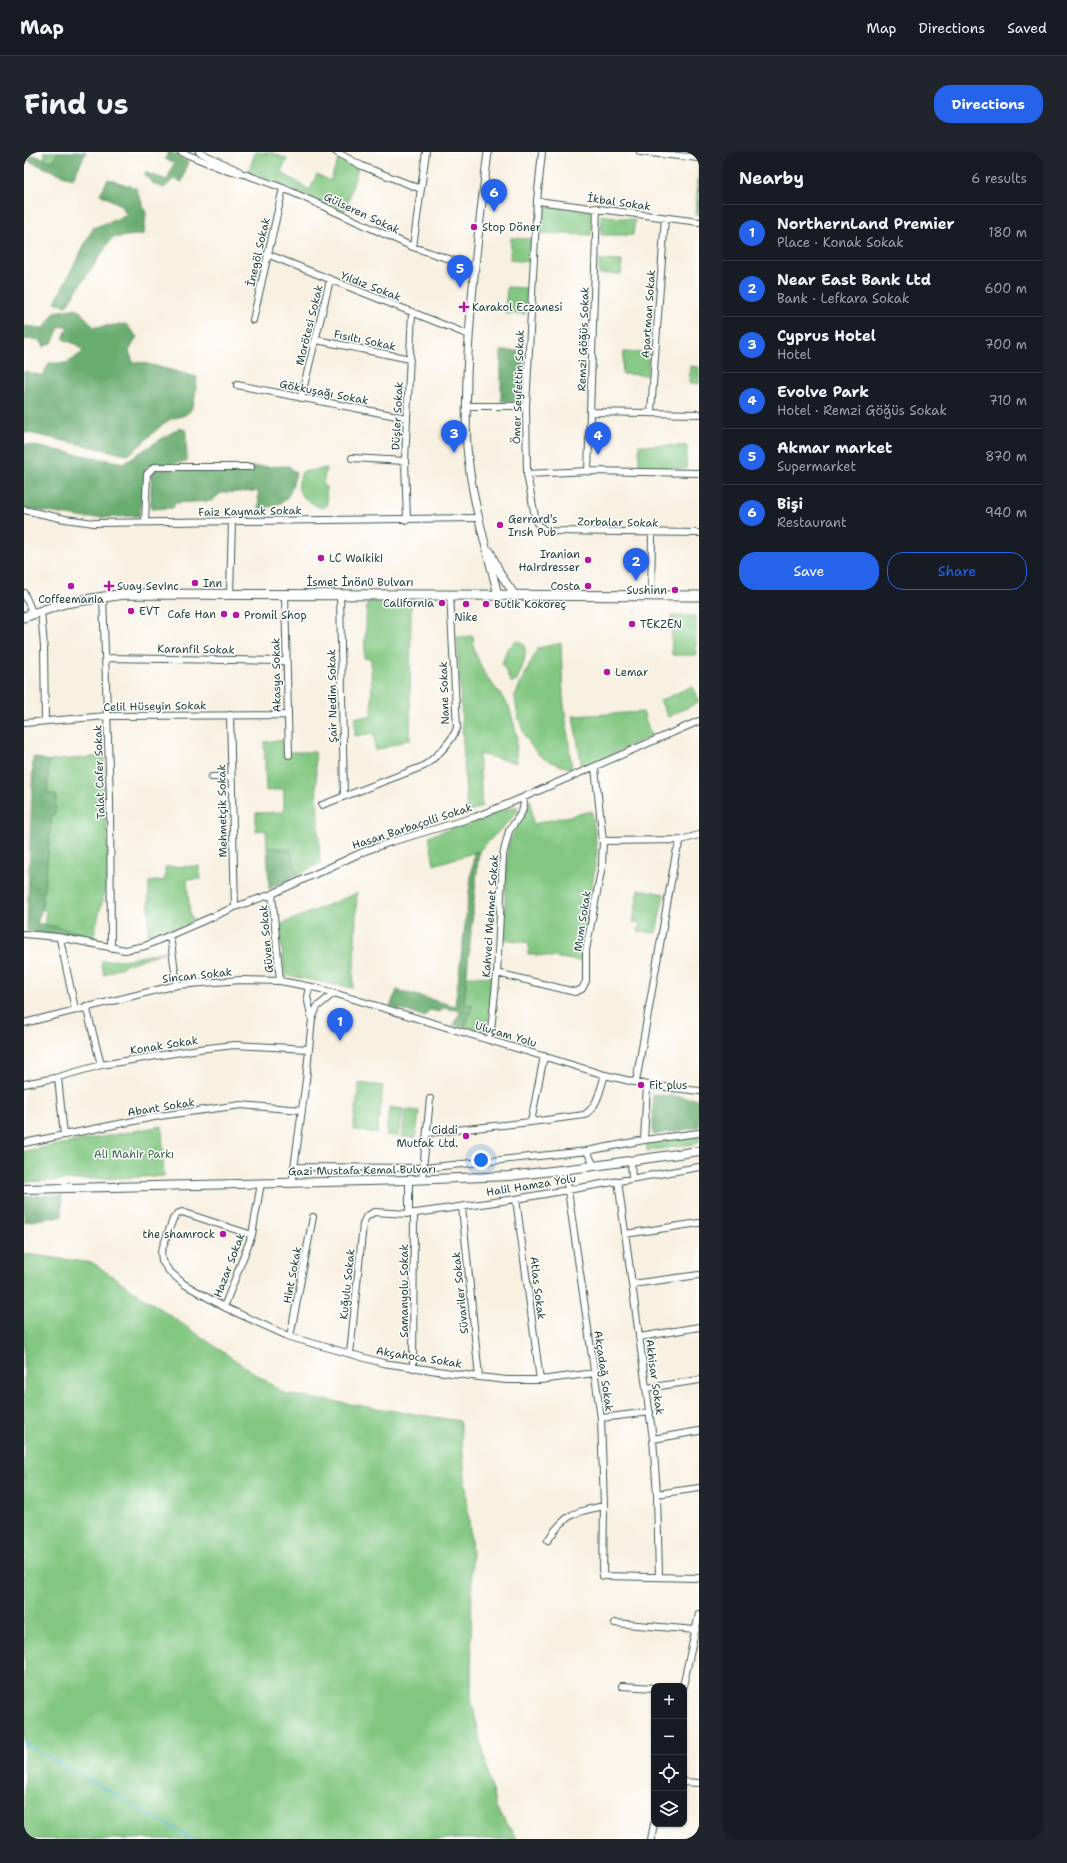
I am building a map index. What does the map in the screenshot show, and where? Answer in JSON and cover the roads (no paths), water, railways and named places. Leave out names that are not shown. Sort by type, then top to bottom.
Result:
[{"type":"main road","name":"İsmet İnönü Bulvarı","points":[[32,614],[65,604],[103,596],[124,594],[699,596]]},
{"type":"main road","name":"Gazi Mustafa Kemal Bulvarı","points":[[24,1189],[422,1180],[509,1176],[565,1170],[699,1151]]},
{"type":"street","points":[[181,152],[228,171],[244,174]]},
{"type":"street","points":[[199,152],[244,174]]},
{"type":"street","points":[[336,152],[362,166],[421,189]]},
{"type":"street","points":[[413,247],[426,152]]},
{"type":"street","points":[[488,152],[473,268],[466,406],[466,446],[478,518],[498,595]]},
{"type":"street","name":"Ömer Seyfettin Sokak","points":[[538,526],[527,474],[526,406],[537,201],[542,152]]},
{"type":"street","points":[[640,152],[699,158]]},
{"type":"street","name":"Gülseren Sokak","points":[[244,174],[283,188],[413,247],[473,268]]},
{"type":"street","name":"İnegöl Sokak","points":[[253,320],[283,188]]},
{"type":"street","name":"İkbal Sokak","points":[[537,201],[699,222]]},
{"type":"street","name":"Remzi Göğüs Sokak","points":[[588,471],[597,208]]},
{"type":"street","name":"Apartman Sokak","points":[[651,412],[665,218]]},
{"type":"street","name":"Yıldız Sokak","points":[[267,254],[469,335]]},
{"type":"street","name":"Morötesi Sokak","points":[[301,398],[317,340],[330,280]]},
{"type":"street","name":"Düşler Sokak","points":[[407,520],[405,461],[412,312]]},
{"type":"street","name":"Fısıltı Sokak","points":[[317,340],[410,360]]},
{"type":"street","name":"Gökkuşağı Sokak","points":[[237,386],[407,418]]},
{"type":"street","points":[[466,406],[526,406]]},
{"type":"street","points":[[590,412],[699,414]]},
{"type":"street","points":[[352,458],[405,461]]},
{"type":"street","points":[[145,522],[148,474],[154,467],[251,466]]},
{"type":"street","points":[[527,474],[588,471],[699,473]]},
{"type":"street","name":"Faiz Kaymak Sokak","points":[[24,510],[84,522],[407,520],[478,518]]},
{"type":"street","points":[[230,594],[232,521]]},
{"type":"street","name":"Zorbalar Sokak","points":[[538,526],[544,530],[551,531],[652,534],[699,533]]},
{"type":"street","points":[[651,597],[652,534]]},
{"type":"street","points":[[483,535],[501,575],[515,595]]},
{"type":"street","points":[[24,593],[44,647],[45,720]]},
{"type":"street","name":"Akasya Sokak","points":[[285,594],[289,755]]},
{"type":"street","name":"Nane Sokak","points":[[322,805],[424,766],[435,758],[454,736],[457,728],[450,594]]},
{"type":"street","name":"Şair Nedim Sokak","points":[[340,595],[344,796]]},
{"type":"street","name":"Talat Cafer Sokak","points":[[103,596],[111,843],[111,948]]},
{"type":"street","name":"Karanfil Sokak","points":[[106,658],[286,661]]},
{"type":"street","name":"Mehmetçik Sokak","points":[[230,715],[235,907]]},
{"type":"street","name":"Celil Hüseyin Sokak","points":[[24,723],[45,720],[107,716],[287,715]]},
{"type":"street","name":"Hasan Barbaçolli Sokak","points":[[24,934],[125,950],[145,946],[235,907],[272,894],[365,851],[475,817],[595,768],[699,721]]},
{"type":"street","name":"Mum Sokak","points":[[497,973],[575,992],[582,989],[586,980],[586,950],[602,866],[603,841],[595,768]]},
{"type":"street","points":[[212,777],[231,777]]},
{"type":"street","name":"Kahveci Mehmet Sokak","points":[[490,1040],[497,973],[504,849],[509,831],[522,812],[524,804],[523,798]]},
{"type":"street","points":[[603,841],[681,840],[698,835]]},
{"type":"street","points":[[636,1082],[676,853],[681,840]]},
{"type":"street","name":"Güven Sokak","points":[[272,894],[280,982]]},
{"type":"street","points":[[170,936],[177,985]]},
{"type":"street","points":[[60,939],[75,1009]]},
{"type":"street","name":"Sincan Sokak","points":[[24,1023],[86,1006],[177,985],[241,980],[280,982],[309,986]]},
{"type":"street","points":[[309,986],[307,997],[312,1018]]},
{"type":"street","name":"Uluçam Yolu","points":[[309,986],[605,1075],[647,1085],[699,1091]]},
{"type":"street","points":[[292,1183],[312,1018],[317,1007],[334,993]]},
{"type":"street","points":[[86,1006],[101,1066]]},
{"type":"street","name":"Konak Sokak","points":[[24,1084],[58,1078],[101,1066],[199,1049],[235,1045],[309,1049]]},
{"type":"street","points":[[531,1122],[544,1056]]},
{"type":"street","points":[[428,1133],[531,1122],[584,1114],[591,1111],[595,1105],[605,1075]]},
{"type":"street","points":[[58,1078],[64,1135]]},
{"type":"street","points":[[644,1140],[647,1085]]},
{"type":"street","points":[[422,1180],[428,1133],[430,1099]]},
{"type":"street","name":"Abant Sokak","points":[[24,1143],[159,1116],[241,1105],[302,1110]]},
{"type":"street","points":[[294,1167],[424,1168],[587,1151],[644,1140],[699,1133]]},
{"type":"street","points":[[587,1151],[594,1166]]},
{"type":"street","points":[[631,1161],[632,1178]]},
{"type":"street","name":"Halil Hamza Yolu","points":[[366,1217],[374,1212],[412,1214],[516,1199],[699,1167]]},
{"type":"street","name":"Akçadağ Sokak","points":[[565,1170],[601,1418],[604,1506],[603,1576],[659,1577]]},
{"type":"street","name":"Samanyolu Sokak","points":[[409,1180],[412,1214],[414,1368]]},
{"type":"street","name":"Akhisar Sokak","points":[[618,1180],[653,1439],[657,1494],[659,1577]]},
{"type":"street","name":"Hazar Sokak","points":[[224,1307],[252,1235],[262,1183]]},
{"type":"street","name":"Atlas Sokak","points":[[516,1199],[540,1380]]},
{"type":"street","name":"Süvariler Sokak","points":[[462,1206],[479,1377]]},
{"type":"street","name":"Akçahoca Sokak","points":[[252,1235],[182,1212],[177,1214],[173,1219],[161,1252],[162,1261],[184,1284],[224,1307],[290,1337],[383,1363],[507,1380],[540,1380],[595,1373]]},
{"type":"street","name":"Hint Sokak","points":[[290,1337],[313,1217]]},
{"type":"street","name":"Kuğulu Sokak","points":[[350,1354],[363,1224],[366,1217]]},
{"type":"street","points":[[625,1234],[699,1222]]},
{"type":"street","points":[[632,1284],[699,1275]]},
{"type":"street","points":[[640,1337],[699,1327]]},
{"type":"street","points":[[647,1388],[699,1380]]},
{"type":"street","points":[[601,1418],[650,1412]]},
{"type":"street","points":[[653,1439],[699,1431]]},
{"type":"street","points":[[657,1494],[699,1488]]},
{"type":"street","points":[[548,1540],[561,1522],[580,1510],[604,1506]]},
{"type":"street","points":[[659,1577],[699,1578]]},
{"type":"street","points":[[685,1683],[699,1614]]},
{"type":"street","points":[[615,1623],[696,1630]]},
{"type":"street","points":[[622,1686],[651,1688]]},
{"type":"street","points":[[687,1782],[699,1783]]},
{"type":"street","points":[[651,1839],[653,1827]]},
{"type":"waterway","points":[[24,1743],[192,1839]]},
{"type":"place","name":"Bişi","points":[[494,212]]},
{"type":"place","name":"Stop Döner","points":[[474,227]]},
{"type":"place","name":"Akmar market","points":[[460,288]]},
{"type":"place","name":"Karakol Eczanesi","points":[[464,307]]},
{"type":"place","name":"Cyprus Hotel","points":[[454,453]]},
{"type":"place","name":"Evolve Park","points":[[598,455]]},
{"type":"place","name":"Gerrard's Irısh Pub","points":[[500,525]]},
{"type":"place","name":"LC Waikiki","points":[[321,558]]},
{"type":"place","name":"Iranian Hairdresser","points":[[588,560]]},
{"type":"place","name":"Near East Bank Ltd","points":[[636,581]]},
{"type":"place","name":"Inn","points":[[195,583]]},
{"type":"place","name":"Coffeemania","points":[[71,586]]},
{"type":"place","name":"Suay Sevinc","points":[[109,586]]},
{"type":"place","name":"Costa","points":[[588,586]]},
{"type":"place","name":"Sushinn","points":[[675,590]]},
{"type":"place","name":"California","points":[[442,603]]},
{"type":"place","name":"Nike","points":[[466,604]]},
{"type":"place","name":"Butik Kokoreç","points":[[486,604]]},
{"type":"place","name":"EVT","points":[[131,611]]},
{"type":"place","name":"Cafe Han","points":[[224,614]]},
{"type":"place","name":"Promil Shop","points":[[236,615]]},
{"type":"place","name":"TEKZEN","points":[[632,624]]},
{"type":"place","name":"Lemar","points":[[607,672]]},
{"type":"place","name":"NorthernLand Premier","points":[[340,1041]]},
{"type":"place","name":"Fit plus","points":[[641,1085]]},
{"type":"place","name":"Ciddi Mutfak Ltd.","points":[[466,1136]]},
{"type":"place","name":"the shamrock","points":[[223,1234]]},
{"type":"park label","name":"Ali Mahir Parkı","points":[[134,1154]]}]
